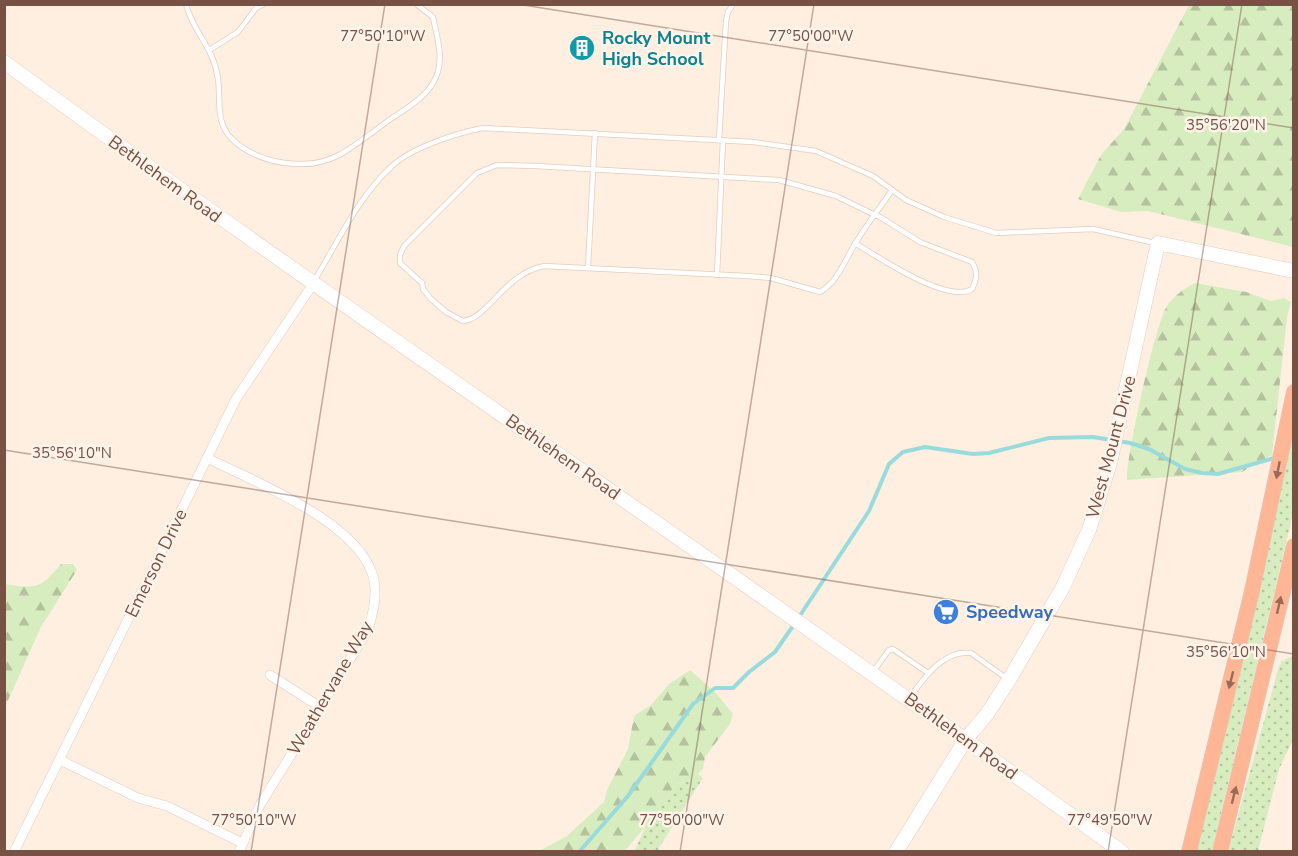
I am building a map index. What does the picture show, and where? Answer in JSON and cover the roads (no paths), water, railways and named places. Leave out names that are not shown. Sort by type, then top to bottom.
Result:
[{"type":"highway","points":[[1189,852],[1252,591],[1293,392]]},
{"type":"highway","points":[[1220,852],[1293,546]]},
{"type":"main road","name":"Bethlehem Road","points":[[4,62],[313,284],[873,672],[1122,852]]},
{"type":"main road","points":[[1158,243],[1293,271]]},
{"type":"main road","name":"West Mount Drive","points":[[896,852],[966,739],[987,714],[1009,680],[1063,587],[1100,500],[1124,404],[1158,243]]},
{"type":"street","name":"Emerson Drive","points":[[14,852],[36,802],[60,760],[236,399],[313,284]]},
{"type":"street","name":"Weathervane Way","points":[[207,458],[292,501],[333,526],[359,549],[368,563],[375,594],[375,608],[368,630],[260,804],[241,847]]},
{"type":"street","points":[[270,675],[320,707]]},
{"type":"street","points":[[60,760],[138,798],[167,806],[241,847]]},
{"type":"lane","points":[[186,4],[188,14],[211,49],[218,80],[218,110],[231,138],[259,159],[296,165],[338,156],[407,108],[433,83],[441,56],[433,17],[416,4]]},
{"type":"lane","points":[[211,49],[238,32],[256,8],[264,4]]},
{"type":"lane","points":[[717,275],[726,21],[733,4]]},
{"type":"lane","points":[[313,284],[364,201],[392,166],[449,135],[483,128],[721,140],[816,151],[873,176],[906,200],[944,217],[996,233],[1093,229],[1158,243]]},
{"type":"lane","points":[[588,268],[595,133]]},
{"type":"lane","points":[[855,243],[908,274],[960,293],[972,289],[977,275],[972,262],[920,242],[874,215],[836,196],[779,180],[721,175],[497,165],[486,167],[472,177],[404,246],[400,255],[400,263],[422,283],[423,289],[430,298],[446,312],[463,321],[478,315],[500,290],[524,271],[544,266],[771,278],[820,292],[830,285],[855,243],[874,215],[892,190]]},
{"type":"lane","points":[[873,672],[889,650],[893,649],[928,673]]},
{"type":"lane","points":[[909,698],[928,673],[954,654],[964,652],[971,653],[1009,680]]},
{"type":"waterway","points":[[799,617],[869,511],[889,464],[903,452],[925,447],[973,454],[989,453],[1049,438],[1093,437],[1130,443],[1149,449],[1185,469],[1202,473],[1218,474],[1274,458]]},
{"type":"waterway","points":[[579,852],[628,796],[693,704],[715,688],[733,688],[775,652],[795,623]]},
{"type":"place","name":"Rocky Mount High School","points":[[582,48]]},
{"type":"place","name":"Speedway","points":[[946,612]]}]
